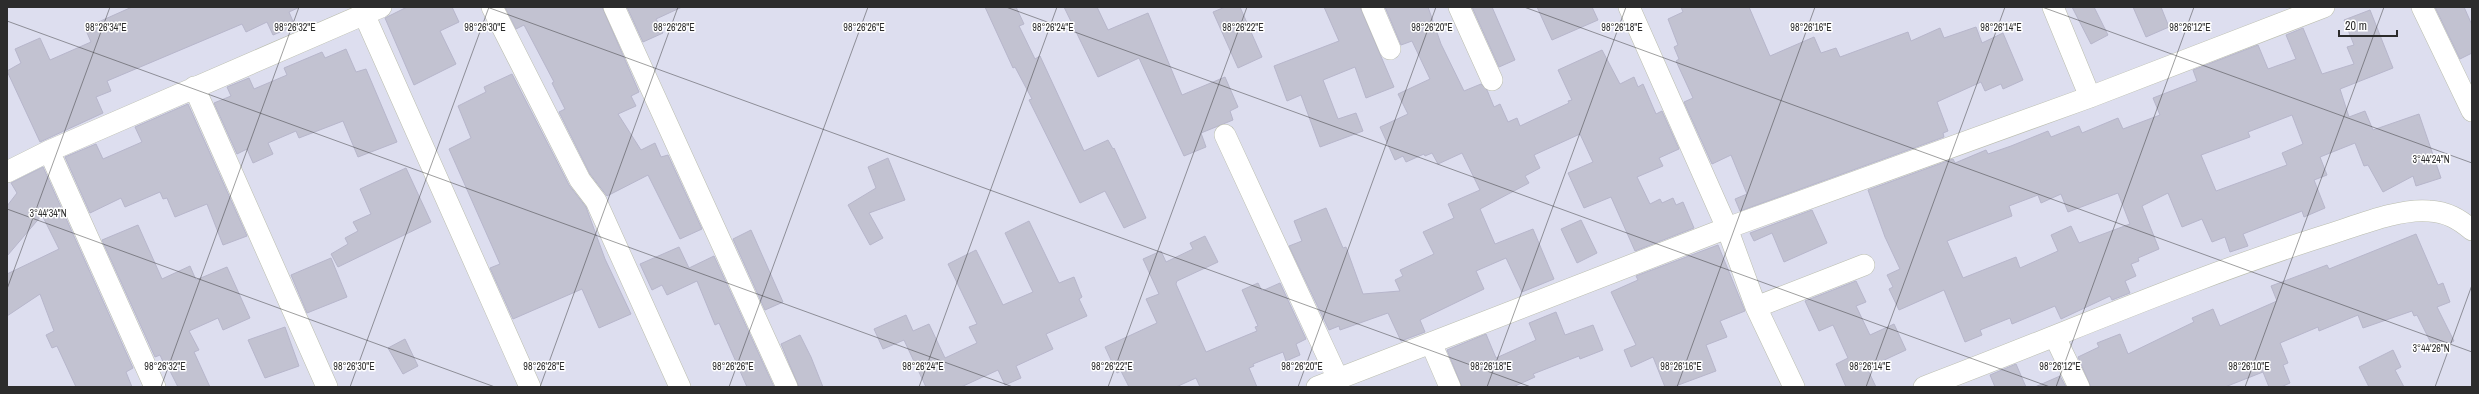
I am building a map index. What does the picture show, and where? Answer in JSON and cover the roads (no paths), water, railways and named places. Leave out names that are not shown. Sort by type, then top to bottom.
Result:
[{"type":"street","points":[[492,7],[580,180],[596,202],[680,387]]},
{"type":"street","points":[[614,7],[787,387]]},
{"type":"street","points":[[1372,7],[1390,49]]},
{"type":"street","points":[[1459,7],[1492,80]]},
{"type":"street","points":[[1630,7],[1727,228],[1756,307],[1794,387]]},
{"type":"street","points":[[2053,7],[2090,97]]},
{"type":"street","points":[[1317,387],[1727,228],[2090,97],[2324,7]]},
{"type":"street","points":[[2422,7],[2472,111]]},
{"type":"street","points":[[7,172],[49,151],[194,87],[372,11],[530,387]]},
{"type":"street","points":[[194,87],[327,387]]},
{"type":"street","points":[[1225,135],[1338,379]]},
{"type":"street","points":[[49,151],[155,387]]},
{"type":"street","points":[[1924,387],[2284,249],[2372,221],[2408,212],[2428,210],[2459,219],[2472,230]]},
{"type":"street","points":[[1756,307],[1864,265]]},
{"type":"street","points":[[2055,336],[2079,387]]},
{"type":"street","points":[[1431,343],[1450,387]]}]
